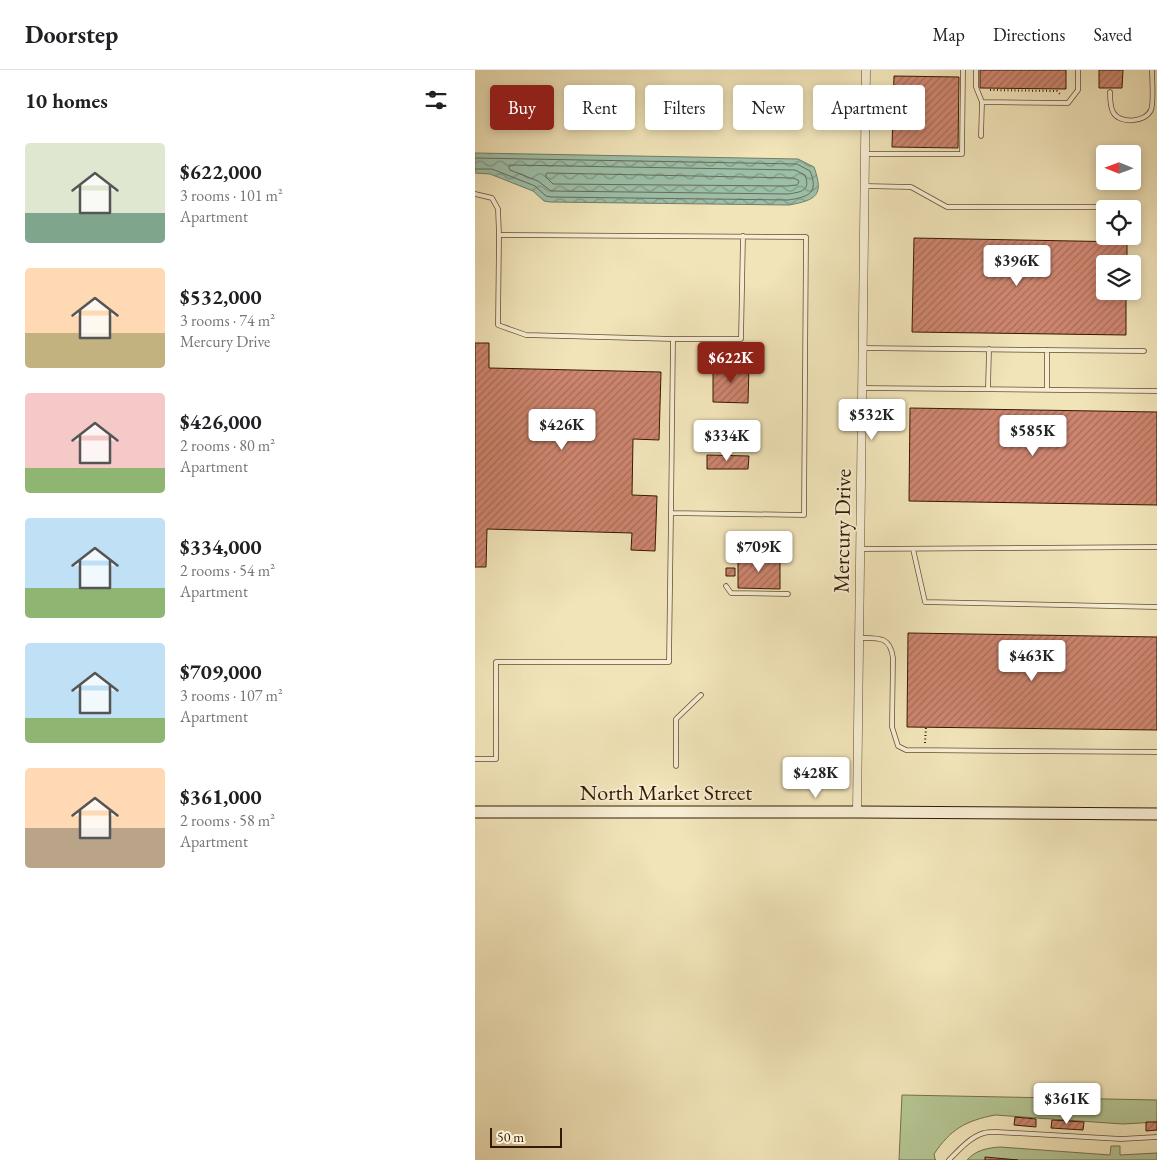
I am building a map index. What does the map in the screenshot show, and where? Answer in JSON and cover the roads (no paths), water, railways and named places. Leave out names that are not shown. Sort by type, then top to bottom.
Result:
[{"type":"main road","name":"North Market Street","points":[[475,812],[1157,814]]},
{"type":"street","name":"Mercury Drive","points":[[857,812],[865,70]]},
{"type":"lane","points":[[864,154],[962,154],[963,70]]},
{"type":"lane","points":[[976,70],[976,87],[981,102],[981,136]]},
{"type":"lane","points":[[981,102],[1068,103],[1078,90],[1078,70]]},
{"type":"lane","points":[[1111,92],[1113,113],[1120,118],[1128,121],[1146,116],[1151,111],[1152,70]]},
{"type":"lane","points":[[864,186],[911,187],[947,207],[1096,207]]},
{"type":"lane","points":[[475,194],[492,198],[499,209],[498,325],[526,335],[741,340],[743,236]]},
{"type":"lane","points":[[499,235],[806,237],[804,514],[671,513]]},
{"type":"lane","points":[[475,759],[496,759],[496,662],[669,662],[673,339]]},
{"type":"lane","points":[[861,348],[1144,351]]},
{"type":"lane","points":[[988,389],[989,349]]},
{"type":"lane","points":[[1047,350],[1047,390]]},
{"type":"lane","points":[[861,388],[1157,391]]},
{"type":"lane","points":[[860,549],[1157,547]]},
{"type":"lane","points":[[913,549],[925,602],[1157,607]]},
{"type":"lane","points":[[726,586],[731,593],[789,594]]},
{"type":"lane","points":[[858,638],[878,638],[886,641],[892,648],[892,727],[898,746],[906,750],[1157,752]]},
{"type":"lane","points":[[676,766],[676,719],[701,695]]},
{"type":"lane","points":[[949,1160],[960,1148],[983,1133],[996,1132],[1121,1139],[1157,1137]]},
{"type":"water","points":[[475,153],[798,159],[814,167],[818,190],[812,198],[789,205],[550,202],[544,201],[533,191],[490,174],[475,173]]}]
